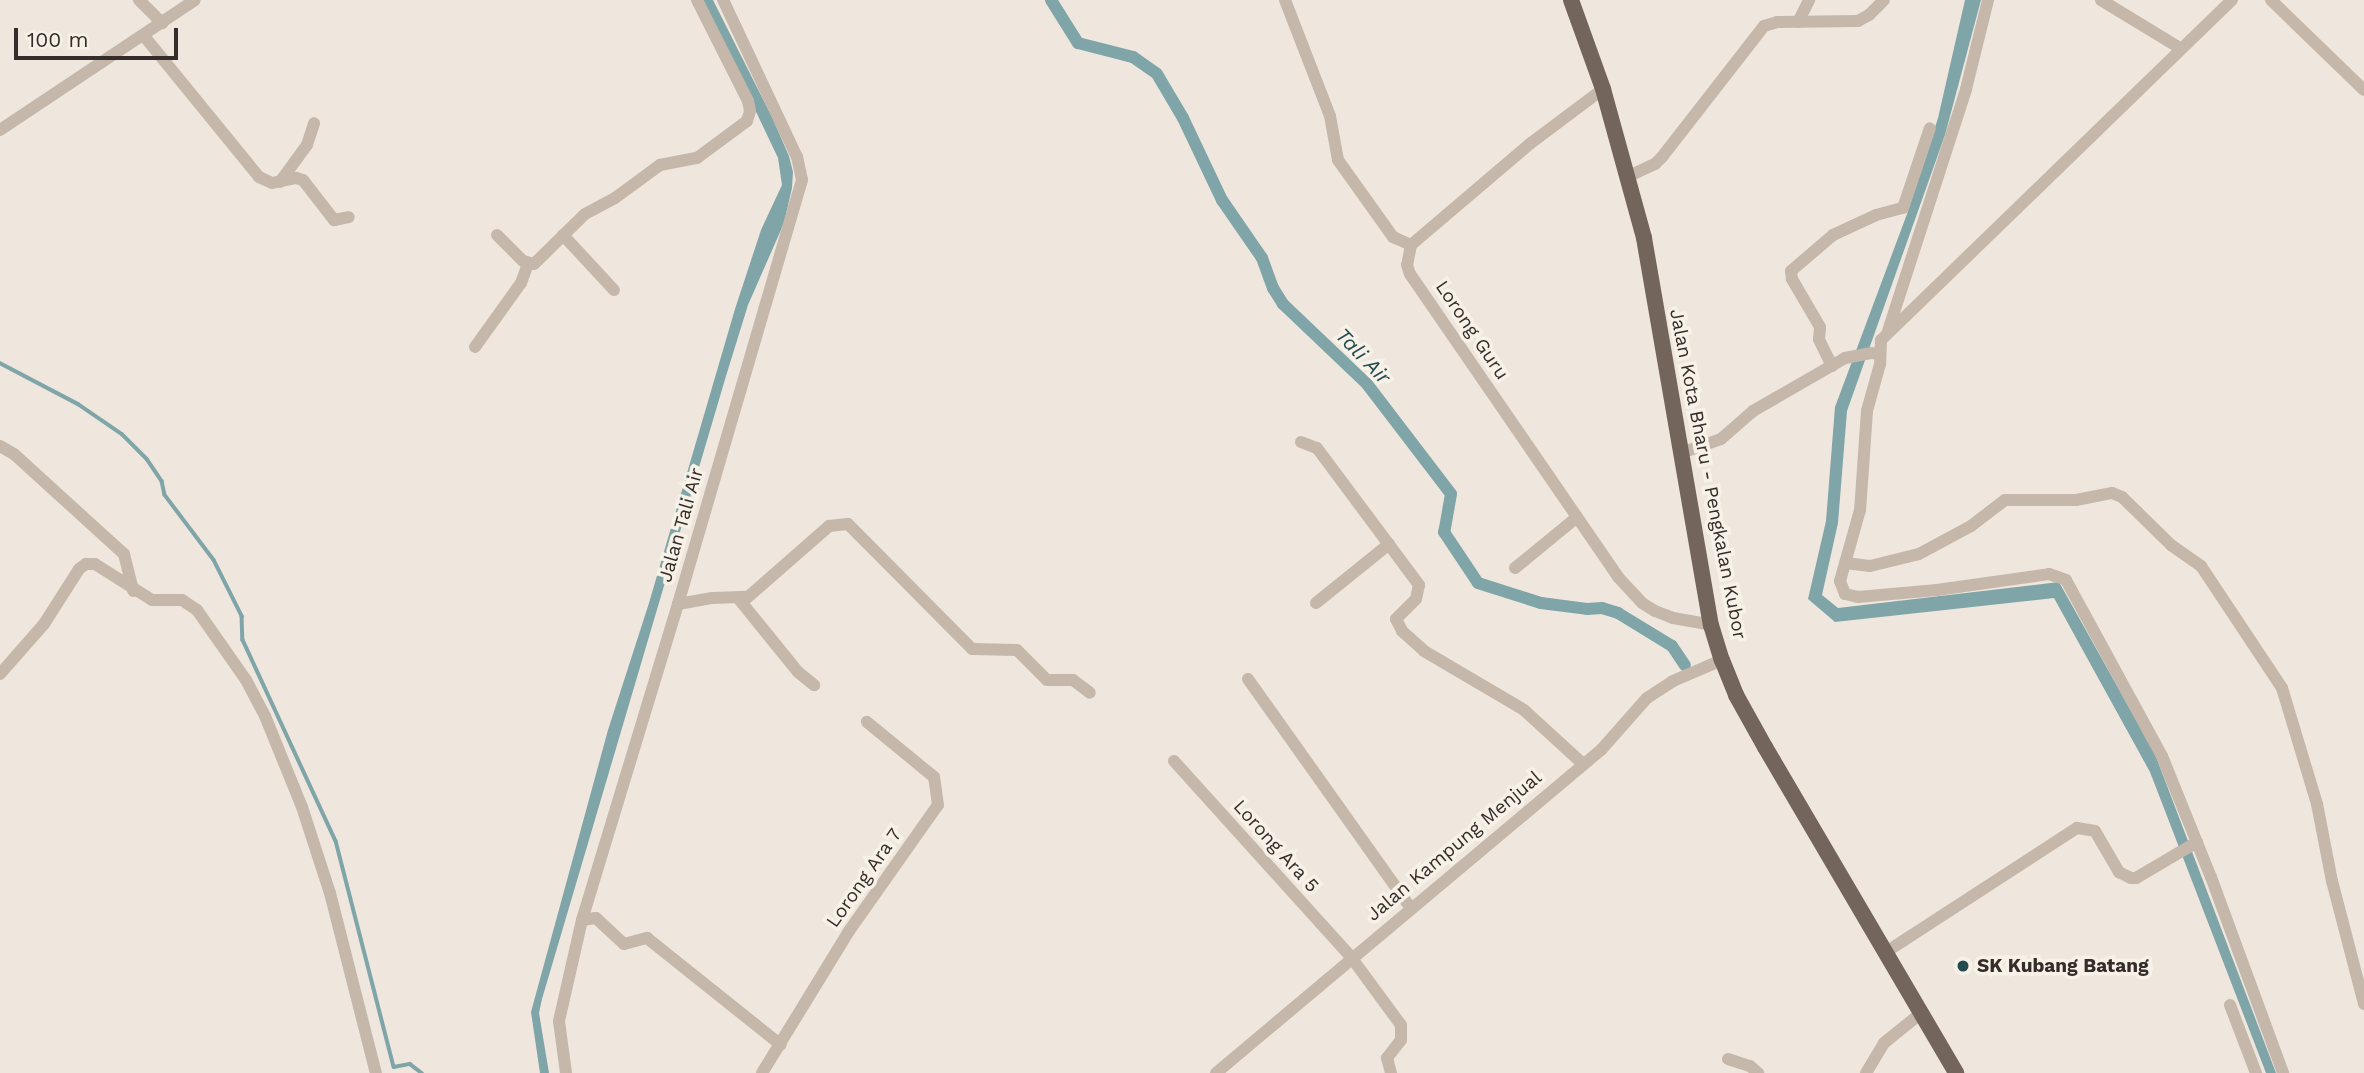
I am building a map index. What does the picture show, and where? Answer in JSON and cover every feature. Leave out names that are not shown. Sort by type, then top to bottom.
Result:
[{"type":"main road","name":"Jalan Kota Bharu - Pengkalan Kubor","points":[[1571,0],[1603,89],[1644,238],[1712,625],[1722,660],[1736,695],[1956,1073]]},
{"type":"street","points":[[139,0],[162,23]]},
{"type":"street","points":[[0,130],[195,0]]},
{"type":"street","points":[[528,264],[539,261],[585,214],[615,198],[660,165],[697,158],[747,121],[750,111],[748,101],[697,0]]},
{"type":"street","name":"Jalan Tali Air","points":[[566,1073],[559,1021],[582,920],[802,180],[802,168],[723,0]]},
{"type":"street","points":[[1285,0],[1330,117],[1338,160],[1393,237],[1411,245],[1531,143],[1603,89]]},
{"type":"street","points":[[1798,22],[1809,0]]},
{"type":"street","points":[[1629,176],[1655,164],[1760,29],[1772,23],[1862,20],[1884,0]]},
{"type":"street","points":[[1886,334],[1966,89],[1988,0]]},
{"type":"street","points":[[2101,0],[2180,48]]},
{"type":"street","points":[[2232,0],[1881,340],[1875,354],[1880,364],[1867,411],[1860,510],[1840,581],[1842,590],[1858,597],[2049,575],[2066,580],[2145,722],[2283,1073]]},
{"type":"street","points":[[2271,0],[2364,90]]},
{"type":"street","points":[[144,36],[259,177],[265,182],[296,178],[303,180],[334,220],[349,217]]},
{"type":"street","points":[[280,182],[307,145],[314,123]]},
{"type":"street","points":[[1832,366],[1819,341],[1820,327],[1791,279],[1791,271],[1833,235],[1877,215],[1903,208],[1930,128]]},
{"type":"street","points":[[563,234],[614,290]]},
{"type":"street","points":[[497,235],[528,264]]},
{"type":"street","name":"Lorong Guru","points":[[1411,245],[1407,256],[1410,274],[1618,577],[1642,603],[1673,618],[1712,625]]},
{"type":"street","points":[[475,347],[521,283],[528,264]]},
{"type":"street","points":[[1681,453],[1721,439],[1753,411],[1832,366],[1850,357],[1875,354]]},
{"type":"street","points":[[1301,442],[1317,448],[1419,589],[1416,599],[1398,616],[1397,626],[1424,651],[1524,710],[1583,764]]},
{"type":"street","points":[[0,446],[15,454],[124,554],[133,591]]},
{"type":"street","points":[[1845,564],[1868,566],[1921,554],[1973,525],[2005,500],[2076,500],[2112,494],[2123,497],[2171,545],[2200,564],[2281,688],[2316,804],[2332,881],[2364,1004]]},
{"type":"street","points":[[1515,568],[1576,518]]},
{"type":"street","points":[[678,604],[712,598],[738,598],[757,592],[829,526],[848,524],[972,649],[1017,650],[1047,680],[1073,680],[1090,693]]},
{"type":"street","points":[[1316,603],[1388,544]]},
{"type":"street","points":[[0,674],[44,624],[79,569],[86,564],[95,564],[133,591],[158,602],[182,600],[197,610],[246,680],[265,716],[302,807],[330,893],[376,1073]]},
{"type":"street","points":[[738,598],[798,672],[814,685]]},
{"type":"street","name":"Jalan Kampung Menjual","points":[[1216,1073],[1409,907],[1601,750],[1647,698],[1673,681],[1722,660]]},
{"type":"street","points":[[1248,679],[1409,907]]},
{"type":"street","name":"Lorong Ara 7","points":[[762,1073],[782,1045],[849,931],[938,805],[934,776],[867,722]]},
{"type":"street","name":"Lorong Ara 5","points":[[1174,761],[1351,957],[1401,1025],[1401,1040],[1387,1058],[1391,1073]]},
{"type":"street","points":[[1886,952],[2077,828],[2095,831],[2125,877],[2136,878],[2194,843]]},
{"type":"street","points":[[582,920],[596,918],[624,944],[647,938],[782,1045]]},
{"type":"street","points":[[2230,1006],[2256,1073]]},
{"type":"street","points":[[1866,1073],[1884,1043],[1921,1013]]},
{"type":"street","points":[[1728,1059],[1758,1073]]},
{"type":"water","points":[[703,0],[713,0],[772,117],[789,156],[793,172],[792,188],[784,223],[748,305],[726,376],[542,999],[539,1013],[549,1073],[540,1073],[531,1012],[608,730],[649,603],[735,309],[761,230],[782,185],[778,158]]},
{"type":"water","points":[[1965,0],[1981,0],[1945,135],[1847,411],[1838,523],[1822,595],[1838,608],[2059,582],[2155,754],[2276,1073],[2266,1073],[2150,772],[2054,598],[1835,622],[1808,599],[1826,521],[1835,407],[1907,214],[1938,118]]},
{"type":"waterway","name":"Tali Air","points":[[1051,0],[1078,43],[1133,57],[1157,74],[1183,118],[1222,200],[1262,258],[1273,288],[1283,304],[1367,384],[1451,494],[1444,532],[1478,583],[1541,603],[1587,609],[1602,608],[1618,613],[1672,646],[1685,665]]},
{"type":"waterway","points":[[0,363],[78,404],[122,434],[147,459],[162,481],[165,495],[214,560],[242,616],[243,640],[336,841],[394,1067],[410,1064],[422,1073]]},
{"type":"place","name":"SK Kubang Batang","points":[[1963,966]]}]
